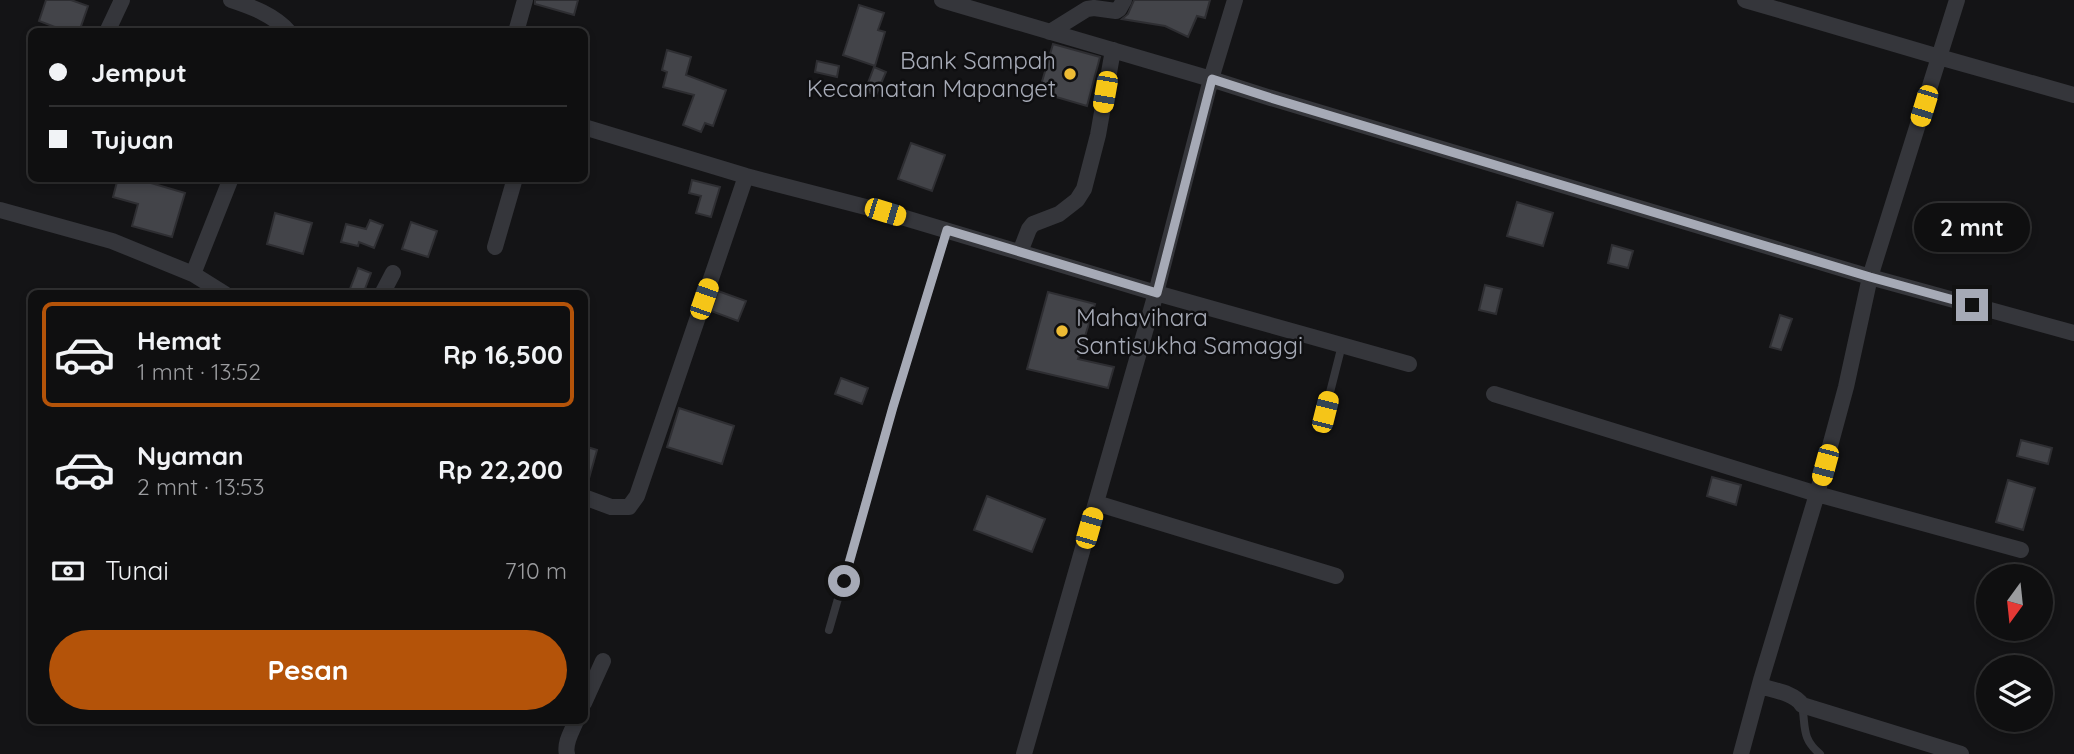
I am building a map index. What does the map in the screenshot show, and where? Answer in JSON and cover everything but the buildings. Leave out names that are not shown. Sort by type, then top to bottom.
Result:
[{"type":"street","points":[[109,28],[122,0]]},
{"type":"street","points":[[232,0],[265,13],[286,28]]},
{"type":"street","points":[[517,28],[525,0]]},
{"type":"street","points":[[942,0],[1870,277],[2074,333]]},
{"type":"street","points":[[1050,32],[1087,9],[1116,11],[1124,0]]},
{"type":"street","points":[[1024,754],[1157,293],[1235,0]]},
{"type":"street","points":[[1745,0],[2074,94]]},
{"type":"street","points":[[1741,754],[1846,387],[1870,277],[1957,0]]},
{"type":"street","points":[[1020,252],[1029,229],[1034,224],[1059,214],[1077,200],[1084,189],[1098,135],[1113,50]]},
{"type":"street","points":[[588,128],[746,176],[885,212],[1409,364]]},
{"type":"street","points":[[588,498],[611,507],[629,507],[637,496],[746,176]]},
{"type":"street","points":[[193,274],[229,182]]},
{"type":"street","points":[[495,247],[514,182]]},
{"type":"street","points":[[0,210],[112,241],[193,274],[219,290]]},
{"type":"street","points":[[384,290],[393,273]]},
{"type":"street","points":[[1494,394],[1817,494],[2021,550]]},
{"type":"street","points":[[1096,503],[1336,576]]},
{"type":"street","points":[[588,694],[603,661]]},
{"type":"street","points":[[1760,686],[1795,697],[1802,705],[1961,754]]},
{"type":"street","points":[[567,754],[565,751],[575,724]]},
{"type":"lane","points":[[830,630],[893,407],[947,230]]},
{"type":"lane","points":[[1325,412],[1342,345]]},
{"type":"lane","points":[[1802,705],[1808,743],[1820,754]]},
{"type":"place","name":"Bank Sampah Kecamatan Mapanget","points":[[1070,74]]},
{"type":"place","name":"Mahavihara Santisukha Samaggi","points":[[1062,331]]},
{"type":"route","points":[[844,581],[947,230],[1157,293],[1212,79],[1844,270],[1972,305]]}]
